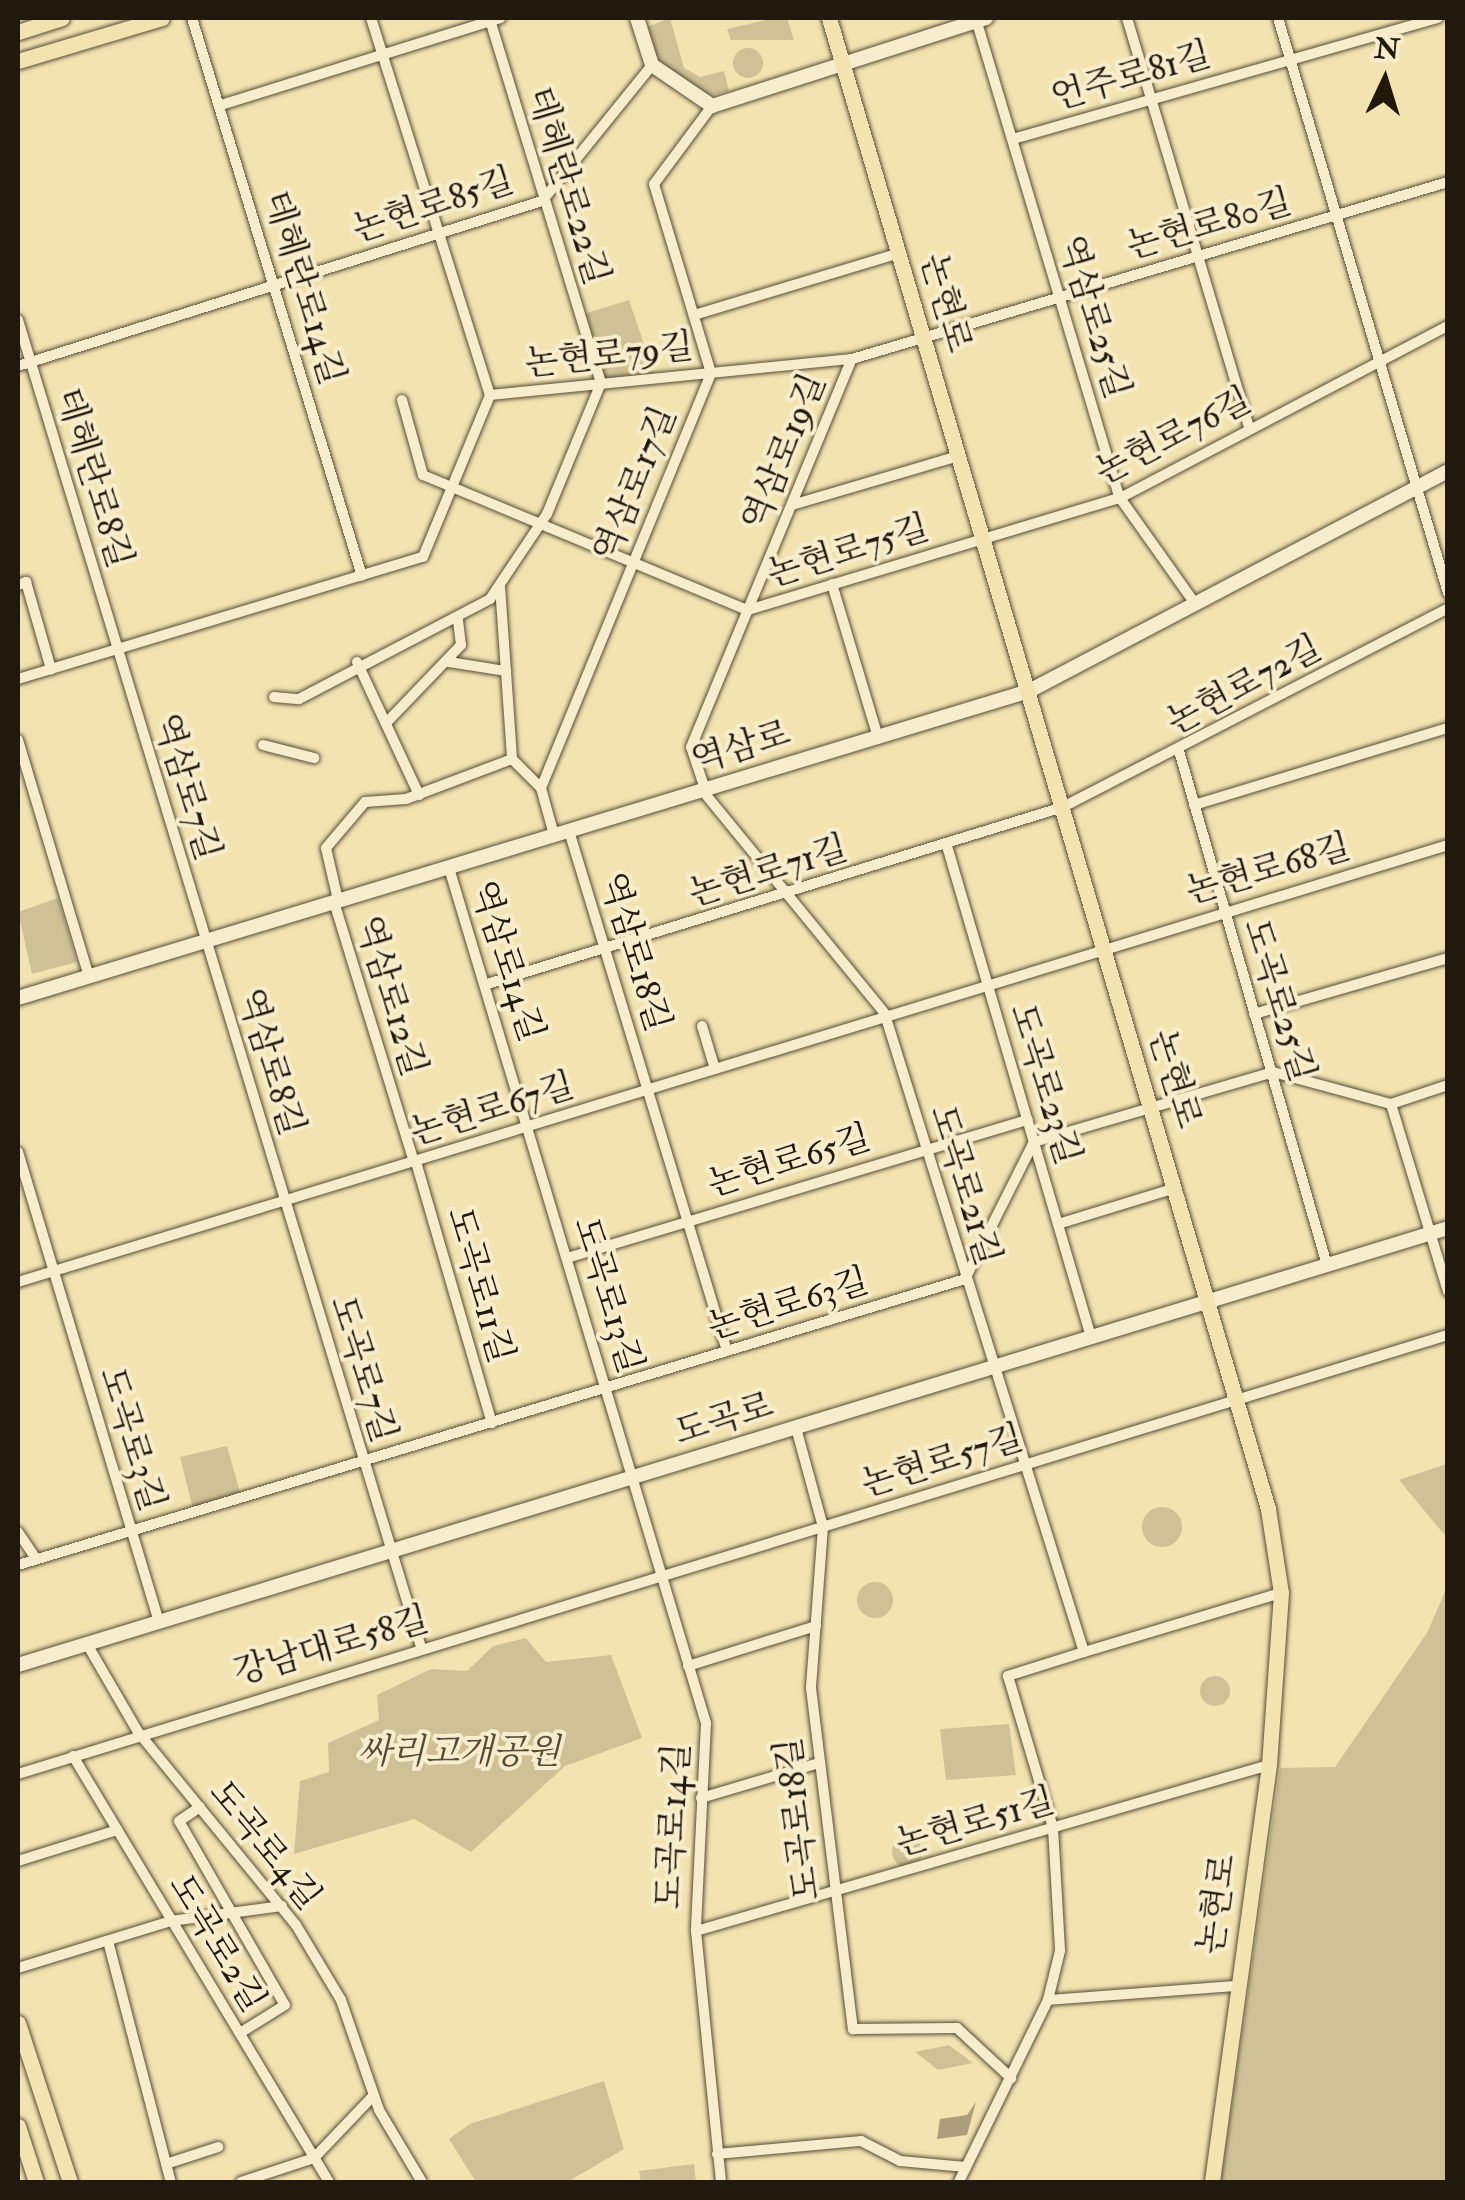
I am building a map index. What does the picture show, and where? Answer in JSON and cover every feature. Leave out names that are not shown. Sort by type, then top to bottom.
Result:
[{"type":"main road","points":[[18,32],[62,18]]},
{"type":"main road","points":[[18,61],[162,18]]},
{"type":"main road","points":[[637,18],[652,65],[712,106],[982,22]]},
{"type":"main road","name":"논현로","points":[[828,18],[1103,947],[1212,1300],[1239,1398],[1281,1593],[1269,1765],[1212,2182]]},
{"type":"main road","name":"역삼로","points":[[18,998],[1030,691],[1448,471]]},
{"type":"main road","name":"도곡로","points":[[18,1665],[1448,1228]]},
{"type":"main road","points":[[18,2024],[70,2182]]},
{"type":"main road","points":[[18,2126],[36,2182]]},
{"type":"street","name":"테헤란로14길","points":[[192,18],[362,576]]},
{"type":"street","points":[[371,18],[490,395]]},
{"type":"street","points":[[1126,18],[1249,428]]},
{"type":"street","points":[[1278,18],[1448,593]]},
{"type":"street","name":"언주로81길","points":[[1013,139],[1438,18]]},
{"type":"street","points":[[221,105],[496,19]]},
{"type":"street","name":"테헤란로22길","points":[[496,19],[542,202],[601,383]]},
{"type":"street","name":"역삼로25길","points":[[982,22],[1058,297],[1120,498],[1196,605]]},
{"type":"street","name":"논현로85길","points":[[18,366],[542,202],[652,65]]},
{"type":"street","name":"역삼로17길","points":[[541,788],[711,372],[654,184],[712,106]]},
{"type":"street","name":"논현로80길","points":[[924,336],[1448,182]]},
{"type":"street","points":[[694,315],[900,253]]},
{"type":"street","name":"테헤란로8길","points":[[18,320],[117,651]]},
{"type":"street","name":"논현로76길","points":[[984,540],[1120,498],[1448,326]]},
{"type":"street","name":"논현로79길","points":[[18,680],[424,558],[490,395],[852,359],[924,336]]},
{"type":"street","name":"역삼로19길","points":[[704,789],[692,747],[852,359]]},
{"type":"street","points":[[274,697],[299,699],[358,662],[458,619],[500,586],[538,522],[601,383]]},
{"type":"street","points":[[402,400],[423,475],[452,488]]},
{"type":"street","points":[[792,505],[959,456]]},
{"type":"street","name":"논현로75길","points":[[452,488],[748,610],[984,540]]},
{"type":"street","points":[[18,584],[26,582],[51,669]]},
{"type":"street","points":[[832,584],[878,737]]},
{"type":"street","points":[[500,586],[512,759],[541,788],[562,833]]},
{"type":"street","name":"논현로72길","points":[[1064,806],[1180,750],[1448,608]]},
{"type":"street","points":[[389,720],[449,662],[464,640],[458,619]]},
{"type":"street","name":"역삼로7길","points":[[117,651],[204,940]]},
{"type":"street","points":[[358,662],[389,720],[419,794],[512,759]]},
{"type":"street","points":[[449,662],[506,671]]},
{"type":"street","points":[[1194,805],[1448,728]]},
{"type":"street","points":[[18,740],[88,976]]},
{"type":"street","points":[[263,746],[314,758]]},
{"type":"street","name":"도곡로25길","points":[[1180,750],[1327,1265]]},
{"type":"street","points":[[704,789],[887,1018]]},
{"type":"street","name":"역삼로12길","points":[[415,1162],[336,901],[327,846],[366,802],[419,794]]},
{"type":"street","name":"논현로71길","points":[[487,984],[947,846],[1064,806]]},
{"type":"street","name":"역삼로18길","points":[[562,833],[605,950],[727,1351]]},
{"type":"street","name":"논현로68길","points":[[1103,947],[1448,845]]},
{"type":"street","name":"도곡로23길","points":[[947,846],[1091,1338]]},
{"type":"street","name":"역삼로14길","points":[[448,868],[530,1127]]},
{"type":"street","name":"역삼로8길","points":[[204,940],[284,1200]]},
{"type":"street","name":"논현로67길","points":[[18,1282],[887,1018],[1103,947]]},
{"type":"street","points":[[1254,1014],[1448,958]]},
{"type":"street","name":"도곡로21길","points":[[887,1018],[1022,1466],[1084,1652]]},
{"type":"street","points":[[702,1026],[715,1070]]},
{"type":"street","points":[[965,1279],[1034,1142],[1273,1072],[1390,1104],[1448,1085]]},
{"type":"street","points":[[1390,1104],[1448,1292]]},
{"type":"street","name":"논현로65길","points":[[567,1258],[1028,1120]]},
{"type":"street","name":"도곡로13길","points":[[530,1127],[635,1478]]},
{"type":"street","name":"도곡로3길","points":[[18,1152],[159,1622]]},
{"type":"street","name":"도곡로11길","points":[[415,1162],[492,1423]]},
{"type":"street","points":[[1058,1224],[1177,1188]]},
{"type":"street","name":"도곡로7길","points":[[284,1200],[421,1648]]},
{"type":"street","name":"논현로63길","points":[[18,1566],[965,1279]]},
{"type":"street","name":"논현로57길","points":[[660,1576],[1448,1335]]},
{"type":"street","name":"도곡로18길","points":[[796,1428],[822,1527],[816,1626],[819,1763],[852,2028],[957,2028],[1010,2078]]},
{"type":"street","name":"도곡로14길","points":[[635,1478],[660,1576],[706,1723],[696,1932],[721,2182]]},
{"type":"street","points":[[18,1532],[36,1559]]},
{"type":"street","name":"강남대로58길","points":[[18,1774],[138,1732],[660,1576]]},
{"type":"street","points":[[959,2182],[1048,2000],[1060,1951],[1053,1828],[1008,1676],[1281,1593]]},
{"type":"street","points":[[688,1666],[816,1626]]},
{"type":"street","name":"도곡로4길","points":[[86,1644],[138,1732],[282,1906],[341,2000],[373,2096],[422,2182]]},
{"type":"street","name":"도곡로2길","points":[[74,1756],[329,2182]]},
{"type":"street","points":[[700,1798],[819,1763]]},
{"type":"street","name":"논현로51길","points":[[696,1932],[1269,1765]]},
{"type":"street","points":[[200,1807],[179,1821],[286,2005],[240,2033]]},
{"type":"street","points":[[18,1862],[117,1830]]},
{"type":"street","points":[[18,1968],[170,1921],[282,1906]]},
{"type":"street","points":[[108,1940],[171,2182]]},
{"type":"street","points":[[1048,2000],[1236,1986]]},
{"type":"street","points":[[241,2182],[314,2158],[373,2096]]},
{"type":"street","points":[[717,2154],[862,2140],[900,2160],[966,2168]]},
{"type":"street","points":[[166,2164],[218,2147]]},
{"type":"green space","points":[[670,18],[684,68],[700,77],[724,71],[729,91],[708,96],[658,62],[647,27]]},
{"type":"green space","points":[[787,18],[794,40],[731,40],[727,29]]},
{"type":"green space","points":[[748,48],[759,52],[763,63],[759,74],[748,78],[737,74],[733,63],[737,52]]},
{"type":"green space","points":[[629,300],[654,374],[601,381],[581,315]]},
{"type":"green space","points":[[58,898],[77,962],[32,974],[18,912]]},
{"type":"green space","points":[[227,1446],[241,1496],[193,1509],[180,1457]]},
{"type":"green space","points":[[1448,1464],[1447,1538],[1399,1480]]},
{"type":"green space","points":[[1162,1507],[1176,1513],[1182,1527],[1176,1541],[1162,1547],[1148,1541],[1142,1527],[1148,1513]]},
{"type":"green space","points":[[875,1582],[888,1587],[893,1600],[888,1613],[875,1618],[862,1613],[857,1600],[862,1587]]},
{"type":"green space","points":[[1447,1587],[1446,2182],[1221,2182],[1280,1768],[1335,1767],[1427,1633]]},
{"type":"green space","name":"싸리고개공원","points":[[526,1638],[546,1662],[611,1655],[642,1738],[565,1766],[471,1852],[414,1819],[294,1854],[300,1781],[329,1772],[328,1743],[379,1720],[377,1695],[431,1669],[467,1671],[493,1646]]},
{"type":"green space","points":[[1215,1676],[1226,1680],[1230,1691],[1226,1702],[1215,1706],[1204,1702],[1200,1691],[1204,1680]]},
{"type":"green space","points":[[1009,1724],[1016,1775],[946,1780],[940,1729]]},
{"type":"green space","points":[[907,1837],[921,1846],[922,1852],[913,1866],[907,1867],[893,1858],[892,1852],[901,1838]]},
{"type":"green space","points":[[949,2045],[973,2063],[938,2070],[915,2052]]},
{"type":"green space","points":[[604,2081],[624,2149],[567,2182],[476,2182],[449,2139],[470,2124]]},
{"type":"green space","points":[[694,2164],[696,2182],[641,2182],[639,2171]]},
{"type":"shaded area","points":[[976,2102],[967,2135],[937,2139],[940,2119],[967,2115]]}]
